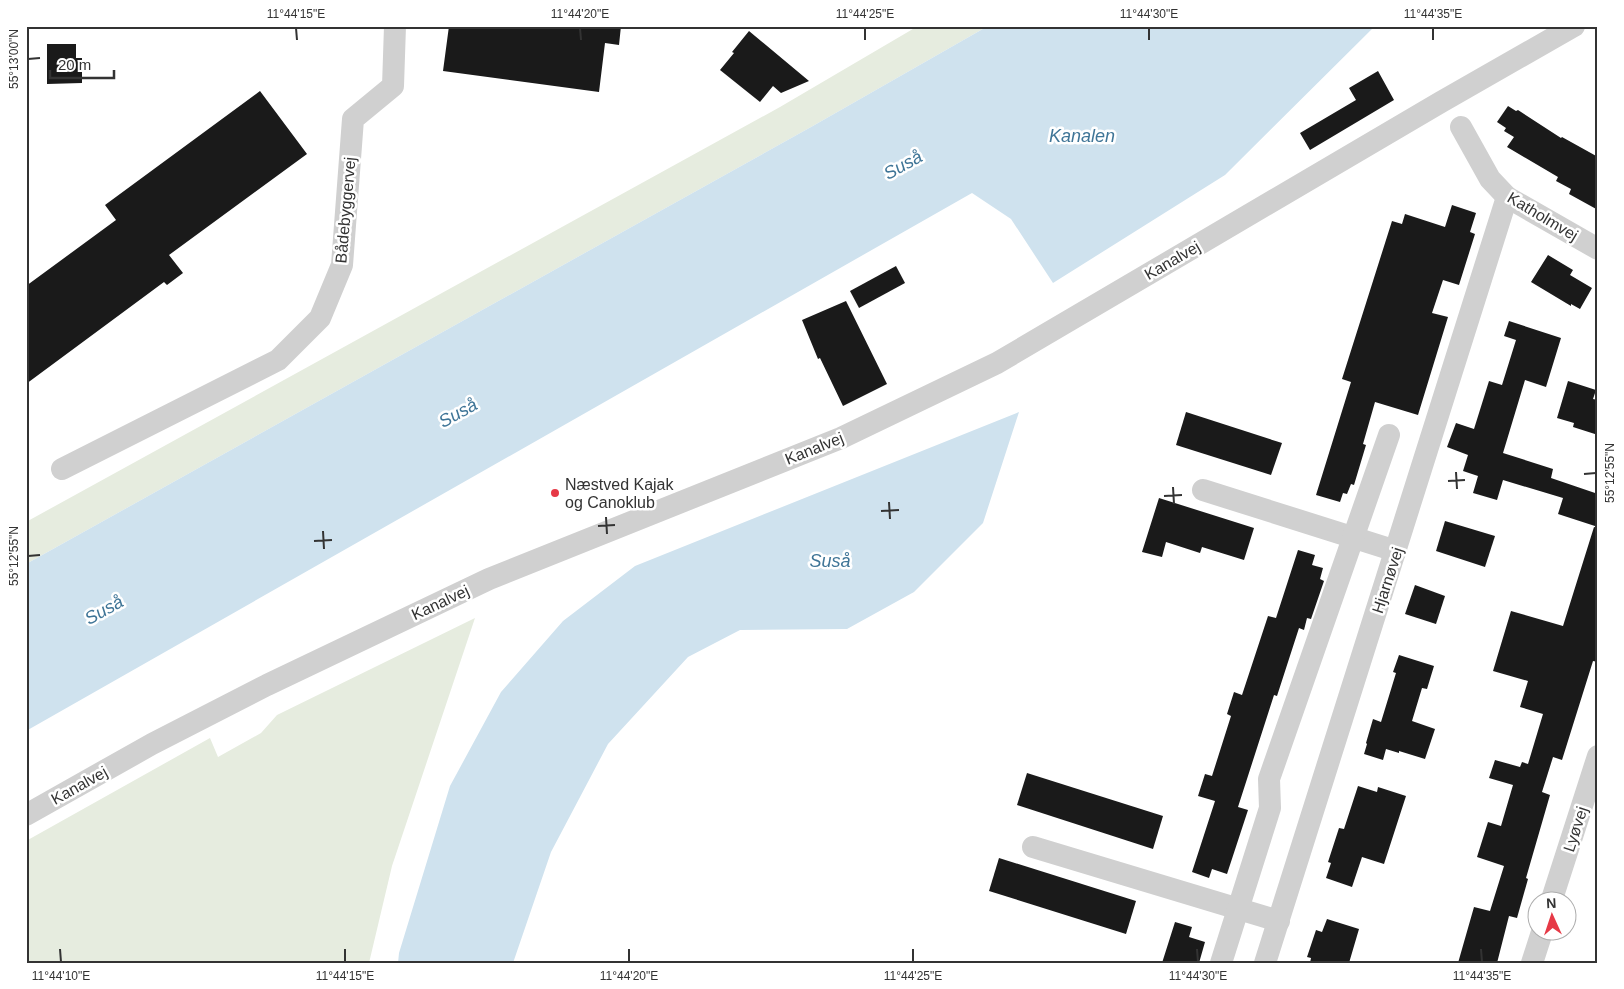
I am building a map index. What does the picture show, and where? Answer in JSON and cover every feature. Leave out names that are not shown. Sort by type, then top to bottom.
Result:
[{"type":"street","name":"Bådebyggervej","points":[[62,469],[278,360],[320,318],[342,265],[353,119],[393,86],[395,26]]},
{"type":"street","name":"Kanalvej","points":[[26,815],[152,744],[214,712],[490,578],[841,438],[997,363],[1574,26]]},
{"type":"street","name":"Katholmvej","points":[[1461,127],[1490,179],[1507,197],[1598,249]]},
{"type":"street","name":"Hjarnøvej","points":[[1266,963],[1507,197]]},
{"type":"street","points":[[1221,963],[1270,808],[1270,779],[1389,435]]},
{"type":"street","points":[[1203,490],[1396,551]]},
{"type":"street","name":"Lyøvej","points":[[1554,892],[1598,756]]},
{"type":"street","points":[[1033,847],[1279,921]]},
{"type":"street","points":[[1532,963],[1539,942]]},
{"type":"shaded area","points":[[918,26],[988,26],[811,127],[26,564],[26,522],[780,107]]},
{"type":"shaded area","points":[[475,618],[392,866],[369,963],[26,963],[26,841],[210,738],[218,757],[261,733],[277,715]]},
{"type":"water","name":"Kanalen","points":[[988,26],[1375,26],[1225,175],[1053,283],[1011,219],[972,193],[26,731],[26,564],[811,127]]},
{"type":"water","name":"Suså","points":[[1019,412],[983,523],[914,592],[847,629],[740,630],[688,657],[608,744],[551,852],[513,963],[398,963],[399,953],[450,786],[501,692],[563,621],[635,566]]},
{"type":"building","points":[[449,26],[621,26],[619,45],[605,43],[599,92],[443,71]]},
{"type":"building","points":[[749,31],[809,81],[781,93],[773,86],[760,102],[720,70]]},
{"type":"building","points":[[47,44],[76,44],[76,58],[82,58],[82,83],[47,84]]},
{"type":"building","points":[[1378,71],[1394,100],[1310,150],[1300,133],[1356,100],[1349,88]]},
{"type":"building","points":[[260,91],[307,154],[169,255],[183,273],[167,285],[164,282],[26,384],[26,286],[116,220],[105,205]]},
{"type":"building","points":[[1508,106],[1516,111],[1518,110],[1561,138],[1598,157],[1598,210],[1569,194],[1571,189],[1556,181],[1558,177],[1507,147],[1514,137],[1504,131],[1506,128],[1497,122]]},
{"type":"building","points":[[1452,205],[1476,213],[1470,232],[1475,234],[1459,285],[1443,280],[1432,313],[1448,317],[1418,415],[1375,402],[1363,444],[1366,445],[1354,485],[1351,484],[1347,494],[1343,493],[1340,502],[1316,495],[1351,382],[1342,379],[1392,221],[1402,224],[1405,214],[1445,227]]},
{"type":"building","points":[[1548,255],[1573,270],[1570,275],[1592,288],[1580,309],[1571,304],[1571,306],[1531,282]]},
{"type":"building","points":[[896,266],[905,283],[859,308],[850,291]]},
{"type":"building","points":[[846,301],[887,384],[843,406],[820,358],[818,359],[802,320]]},
{"type":"building","points":[[1509,321],[1561,338],[1546,387],[1525,380],[1503,453],[1553,469],[1551,478],[1598,494],[1598,527],[1558,514],[1563,498],[1503,480],[1497,500],[1473,493],[1478,476],[1463,471],[1468,455],[1447,447],[1456,423],[1474,429],[1489,381],[1502,385],[1516,340],[1504,336]]},
{"type":"building","points":[[1568,381],[1596,390],[1593,399],[1598,400],[1598,435],[1573,427],[1574,423],[1557,418]]},
{"type":"building","points":[[1186,412],[1282,443],[1271,475],[1176,445]]},
{"type":"building","points":[[1159,498],[1254,528],[1244,560],[1202,547],[1200,553],[1166,542],[1162,557],[1142,552]]},
{"type":"building","points":[[1445,521],[1495,536],[1485,567],[1436,551]]},
{"type":"building","points":[[1594,527],[1598,528],[1598,662],[1593,661],[1562,760],[1553,757],[1542,792],[1550,795],[1526,878],[1528,879],[1517,918],[1509,916],[1497,963],[1458,963],[1474,907],[1490,911],[1504,866],[1477,857],[1488,822],[1501,826],[1513,785],[1489,778],[1495,760],[1520,767],[1522,762],[1528,764],[1543,714],[1520,707],[1528,681],[1493,671],[1511,611],[1563,626]]},
{"type":"building","points":[[1298,550],[1315,555],[1312,565],[1323,568],[1320,579],[1324,581],[1311,619],[1307,618],[1304,630],[1299,628],[1277,696],[1274,695],[1238,807],[1248,810],[1227,874],[1212,869],[1209,878],[1192,872],[1215,801],[1198,796],[1205,774],[1212,776],[1231,716],[1227,714],[1234,692],[1242,695],[1268,616],[1276,618]]},
{"type":"building","points":[[1415,585],[1445,596],[1436,624],[1405,614]]},
{"type":"building","points":[[1399,655],[1434,666],[1427,689],[1422,688],[1412,721],[1435,729],[1425,759],[1386,749],[1383,760],[1364,754],[1373,719],[1381,722],[1396,673],[1393,672]]},
{"type":"building","points":[[1027,773],[1163,816],[1153,849],[1017,805]]},
{"type":"building","points":[[1358,786],[1377,792],[1378,787],[1406,796],[1384,864],[1362,857],[1352,887],[1326,878],[1331,863],[1328,862],[1339,828],[1344,829]]},
{"type":"building","points":[[999,858],[1136,901],[1126,934],[989,891]]},
{"type":"building","points":[[1327,919],[1359,929],[1349,963],[1310,963],[1311,958],[1307,957],[1316,930],[1322,932]]},
{"type":"building","points":[[1175,922],[1192,927],[1189,937],[1205,942],[1199,963],[1162,963]]},
{"type":"place","name":"Næstved Kajak og Canoklub","points":[[555,493]]}]
